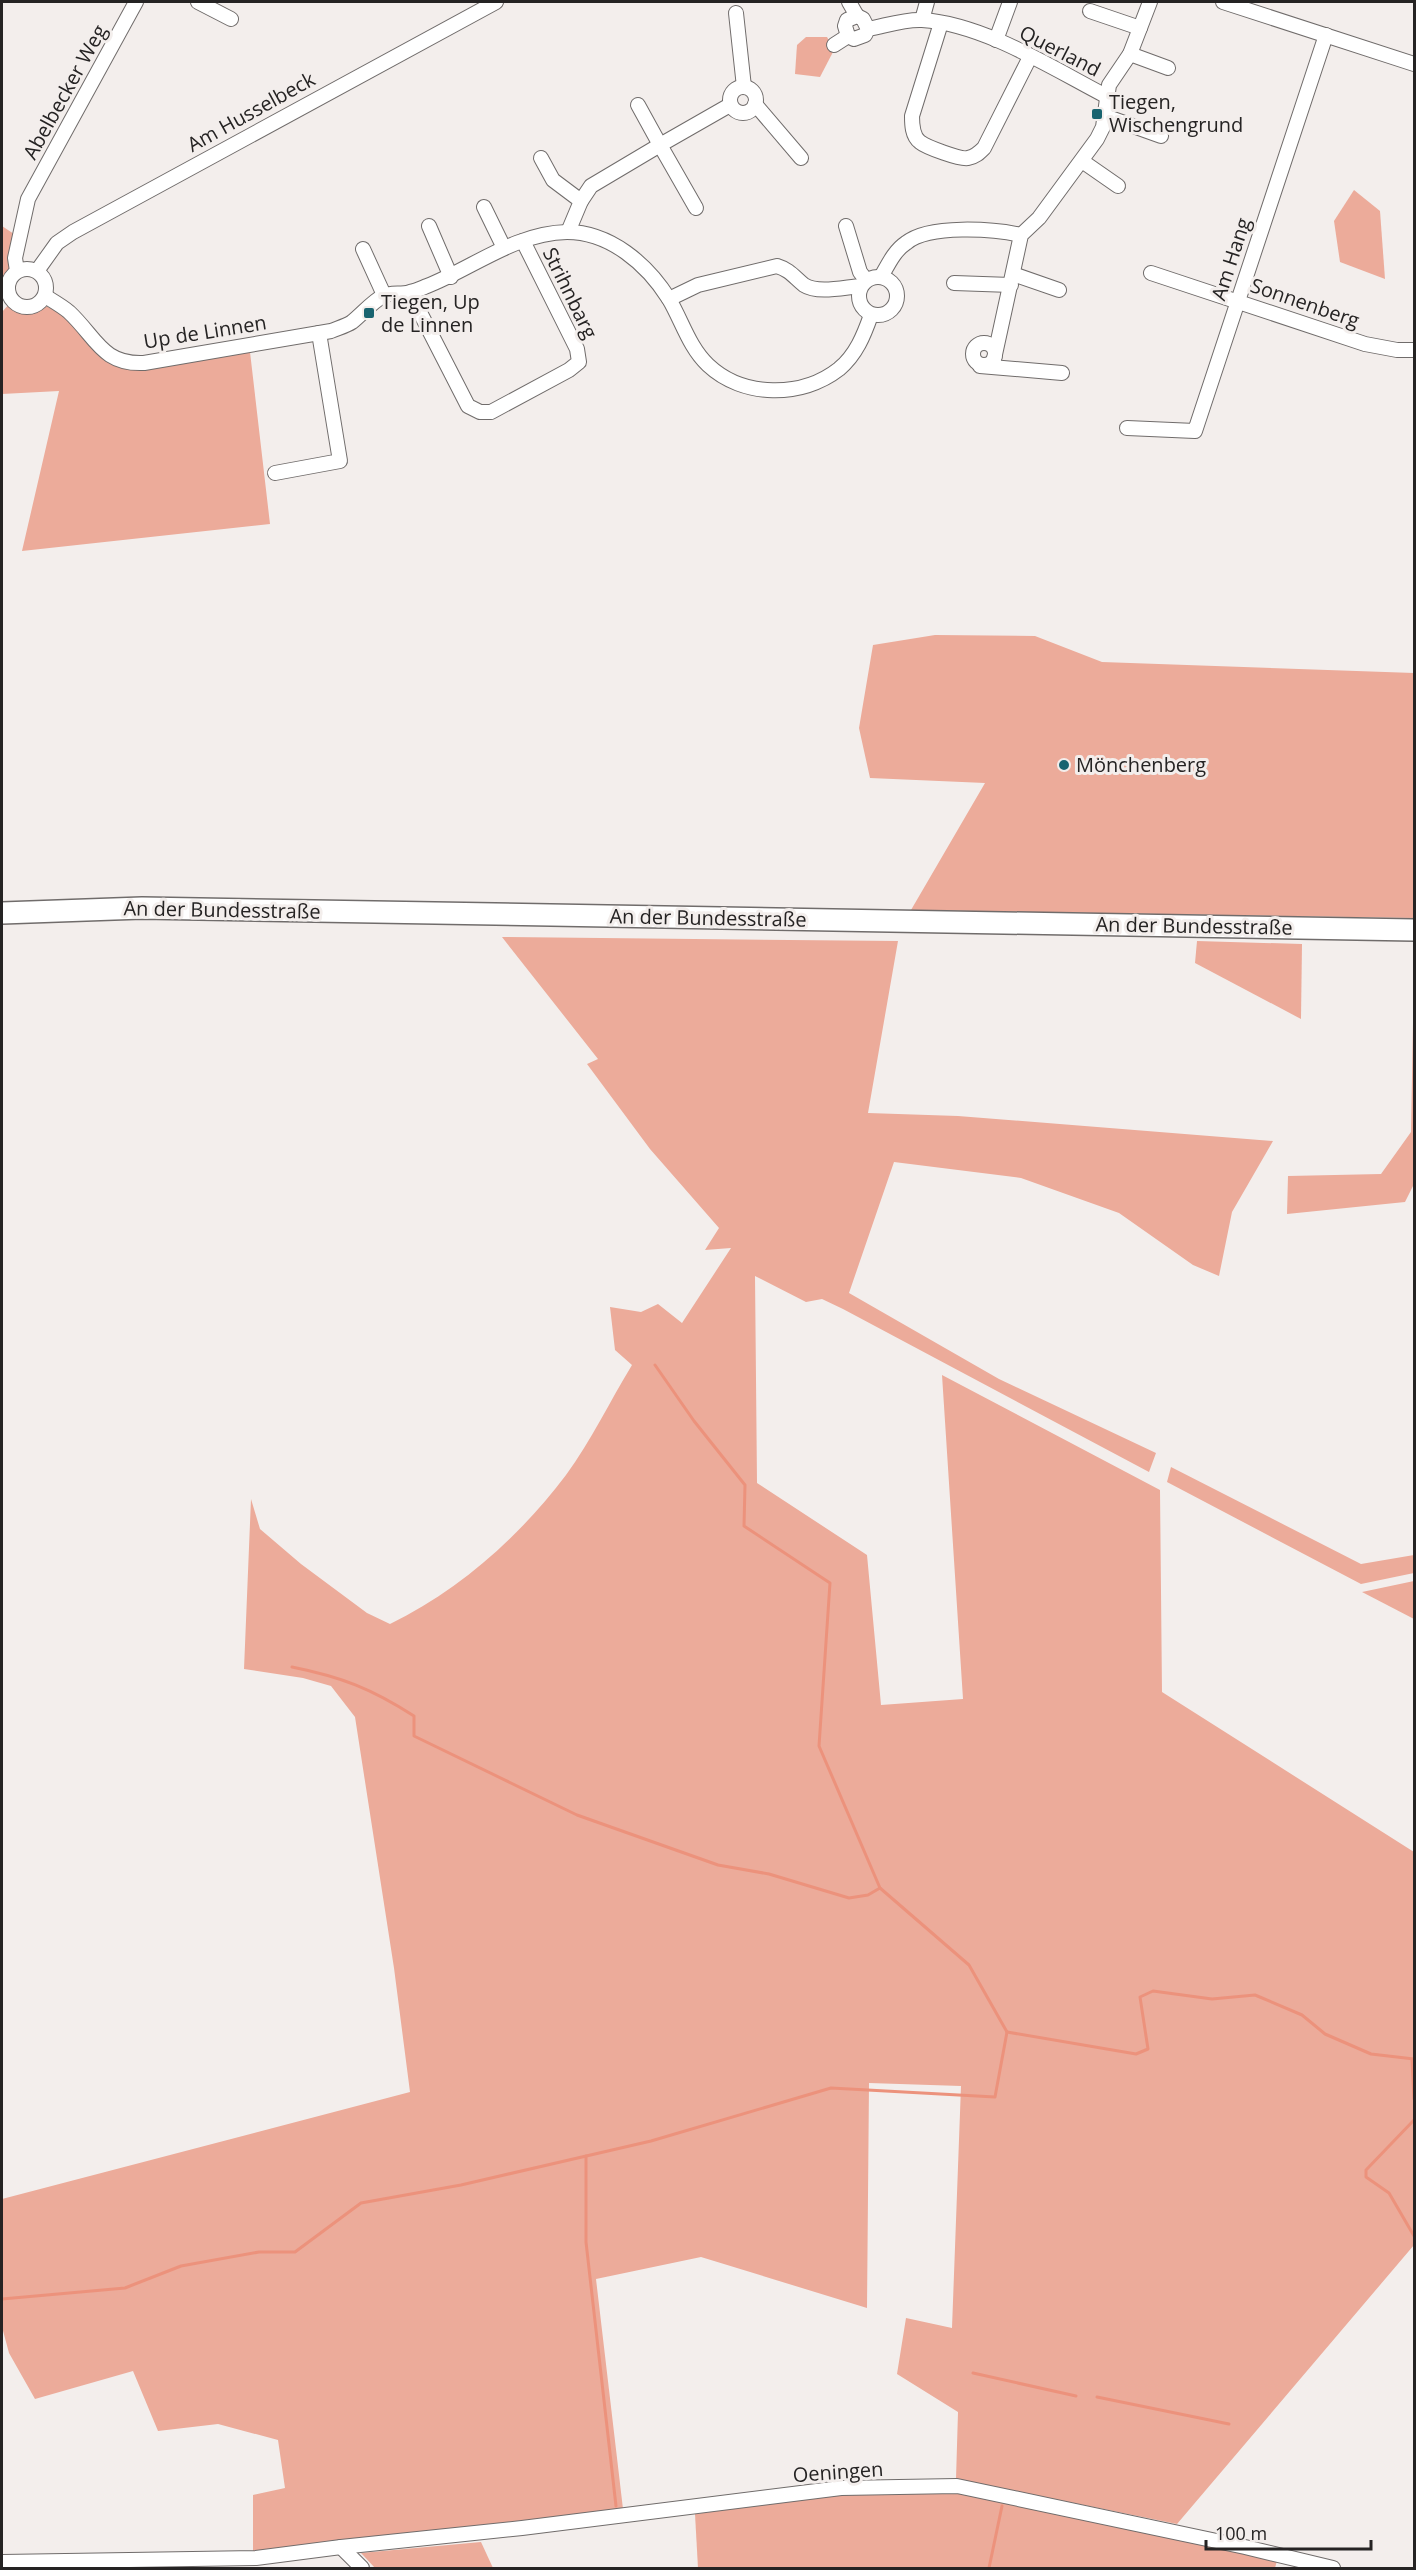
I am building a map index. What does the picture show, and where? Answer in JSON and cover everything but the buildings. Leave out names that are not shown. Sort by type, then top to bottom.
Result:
[{"type":"main road","name":"An der Bundesstraße","points":[[2,913],[142,908],[1414,930]]},
{"type":"street","name":"Abelbecker Weg","points":[[45,296],[38,304],[27,308],[5,301],[7,285],[17,271],[15,258],[28,200],[136,2]]},
{"type":"street","points":[[198,2],[231,19]]},
{"type":"street","points":[[849,2],[868,29]]},
{"type":"street","points":[[922,20],[927,2]]},
{"type":"street","name":"Querland","points":[[996,40],[1010,2]]},
{"type":"street","points":[[980,366],[990,364],[994,359],[1021,235],[1039,218],[1097,139],[1105,116],[1109,85],[1130,54],[1150,2]]},
{"type":"street","points":[[1223,2],[1414,64]]},
{"type":"street","name":"Am Husselbeck","points":[[37,271],[57,243],[73,232],[490,3]]},
{"type":"street","points":[[1090,10],[1140,28]]},
{"type":"street","points":[[736,13],[744,87]]},
{"type":"street","points":[[848,36],[845,31],[847,21],[857,16]]},
{"type":"street","name":"Querland","points":[[834,45],[848,36],[860,39],[868,29],[922,20],[941,23],[996,40],[1106,96]]},
{"type":"street","points":[[941,23],[912,116],[912,130],[919,142],[957,157],[967,159],[977,155],[984,148],[1030,57]]},
{"type":"street","name":"Am Hang","points":[[1127,428],[1195,431],[1326,35]]},
{"type":"street","points":[[1130,54],[1168,68]]},
{"type":"street","points":[[744,87],[751,90],[755,96],[755,104],[743,113],[735,111],[730,105],[730,96],[735,89],[744,87]]},
{"type":"street","points":[[755,104],[801,158]]},
{"type":"street","points":[[638,105],[696,208]]},
{"type":"street","points":[[568,232],[581,201],[591,186],[730,105]]},
{"type":"street","points":[[1105,116],[1161,135]]},
{"type":"street","points":[[541,158],[553,180],[581,201]]},
{"type":"street","points":[[1082,161],[1118,186]]},
{"type":"street","points":[[484,207],[504,248]]},
{"type":"street","points":[[429,226],[451,277]]},
{"type":"street","points":[[846,226],[864,283],[858,300],[861,307],[871,315],[885,314],[896,303],[896,289],[892,283],[881,277]]},
{"type":"street","points":[[669,299],[698,285],[777,266],[788,269],[805,285],[813,289],[864,283],[881,277],[899,248],[922,235],[976,230],[1021,235]]},
{"type":"street","points":[[363,249],[384,295],[410,293],[451,277],[504,248],[523,241],[568,232],[614,244],[640,262],[669,299],[693,347],[709,366],[736,382],[762,390],[802,387],[840,368],[861,340],[871,315]]},
{"type":"street","name":"Strihnbarg","points":[[410,293],[468,406],[480,412],[491,412],[569,370],[579,362],[577,349],[523,241]]},
{"type":"street","points":[[17,271],[30,269],[37,271],[46,282],[45,296]]},
{"type":"street","name":"Sonnenberg","points":[[1151,273],[1365,344],[1397,350],[1414,350]]},
{"type":"street","points":[[954,283],[1012,279],[1059,290]]},
{"type":"street","name":"Up de Linnen","points":[[45,296],[67,310],[107,354],[127,364],[319,333],[350,323],[384,295]]},
{"type":"street","points":[[275,473],[340,461],[319,333]]},
{"type":"street","points":[[994,359],[995,352],[987,343],[977,345],[972,356],[980,366],[1062,373]]},
{"type":"street","name":"Oeningen","points":[[2,2562],[256,2558],[522,2529],[842,2488],[957,2486],[1333,2568]]},
{"type":"street","points":[[341,2547],[362,2568]]},
{"type":"shaded area","points":[[806,37],[827,37],[834,50],[820,77],[795,74],[797,45]]},
{"type":"shaded area","points":[[1354,190],[1380,211],[1385,279],[1340,262],[1334,221]]},
{"type":"shaded area","points":[[2,226],[14,234],[13,264],[5,275],[2,290]]},
{"type":"shaded area","points":[[10,303],[22,310],[45,306],[58,311],[73,323],[105,359],[128,369],[144,370],[250,352],[270,524],[22,551],[59,391],[2,394],[2,312]]},
{"type":"shaded area","points":[[935,635],[1035,636],[1102,662],[1414,673],[1414,918],[911,910],[985,783],[870,778],[859,728],[873,645]]},
{"type":"shaded area","points":[[502,937],[898,941],[868,1113],[958,1116],[1273,1141],[1232,1212],[1219,1276],[1193,1265],[1119,1213],[1021,1178],[894,1162],[849,1293],[999,1379],[1156,1453],[1149,1472],[843,1309],[822,1299],[806,1302],[755,1276],[757,1483],[867,1555],[881,1705],[963,1699],[942,1375],[1160,1490],[1162,1692],[1414,1852],[1414,2245],[1177,2524],[956,2479],[958,2412],[897,2374],[906,2318],[952,2328],[961,2086],[869,2083],[867,2308],[701,2257],[596,2279],[623,2509],[253,2551],[253,2495],[285,2488],[278,2440],[218,2424],[158,2431],[133,2371],[35,2399],[9,2353],[2,2327],[2,2199],[410,2092],[394,1968],[355,1717],[331,1686],[303,1678],[244,1669],[251,1499],[260,1529],[301,1564],[367,1613],[390,1624],[440,1595],[487,1560],[529,1520],[566,1475],[632,1365],[615,1350],[610,1307],[641,1312],[658,1304],[682,1323],[731,1248],[705,1250],[719,1228],[650,1149],[587,1064],[598,1059]]},
{"type":"shaded area","points":[[1197,941],[1302,944],[1301,1019],[1195,963]]},
{"type":"shaded area","points":[[1414,968],[1414,1184],[1405,1202],[1287,1214],[1288,1176],[1381,1174],[1411,1132]]},
{"type":"shaded area","points":[[1171,1467],[1361,1564],[1414,1555],[1414,1573],[1361,1584],[1167,1482]]},
{"type":"shaded area","points":[[1414,1581],[1414,1619],[1362,1592]]},
{"type":"shaded area","points":[[959,2493],[1278,2557],[1275,2568],[698,2568],[695,2514],[844,2494]]},
{"type":"shaded area","points":[[481,2542],[493,2568],[375,2568],[361,2553]]},
{"type":"waterway","points":[[2,2299],[125,2288],[181,2266],[259,2252],[295,2252],[361,2203],[461,2185],[651,2141],[831,2088],[995,2097],[1007,2032],[969,1965],[880,1888],[819,1746],[830,1583],[744,1526],[745,1485],[694,1421],[655,1365]]},
{"type":"waterway","points":[[292,1667],[342,1680],[384,1698],[414,1716],[414,1736],[577,1815],[718,1865],[769,1874],[849,1898],[868,1895],[880,1888]]},
{"type":"waterway","points":[[1007,2032],[1136,2054],[1148,2049],[1140,1997],[1153,1991],[1212,1999],[1255,1995],[1302,2015],[1325,2034],[1371,2054],[1414,2059]]},
{"type":"waterway","points":[[1412,2060],[1414,2099]]},
{"type":"waterway","points":[[1414,2120],[1366,2170],[1366,2177],[1389,2193],[1414,2236]]},
{"type":"waterway","points":[[586,2156],[586,2242],[616,2506]]},
{"type":"waterway","points":[[973,2373],[1076,2396]]},
{"type":"waterway","points":[[1097,2397],[1229,2424]]},
{"type":"waterway","points":[[989,2568],[1002,2506]]},
{"type":"place","name":"Tiegen, Wischengrund","points":[[1097,114]]},
{"type":"place","name":"Tiegen, Up de Linnen","points":[[369,313]]},
{"type":"place","name":"Mönchenberg","points":[[1064,765]]}]
